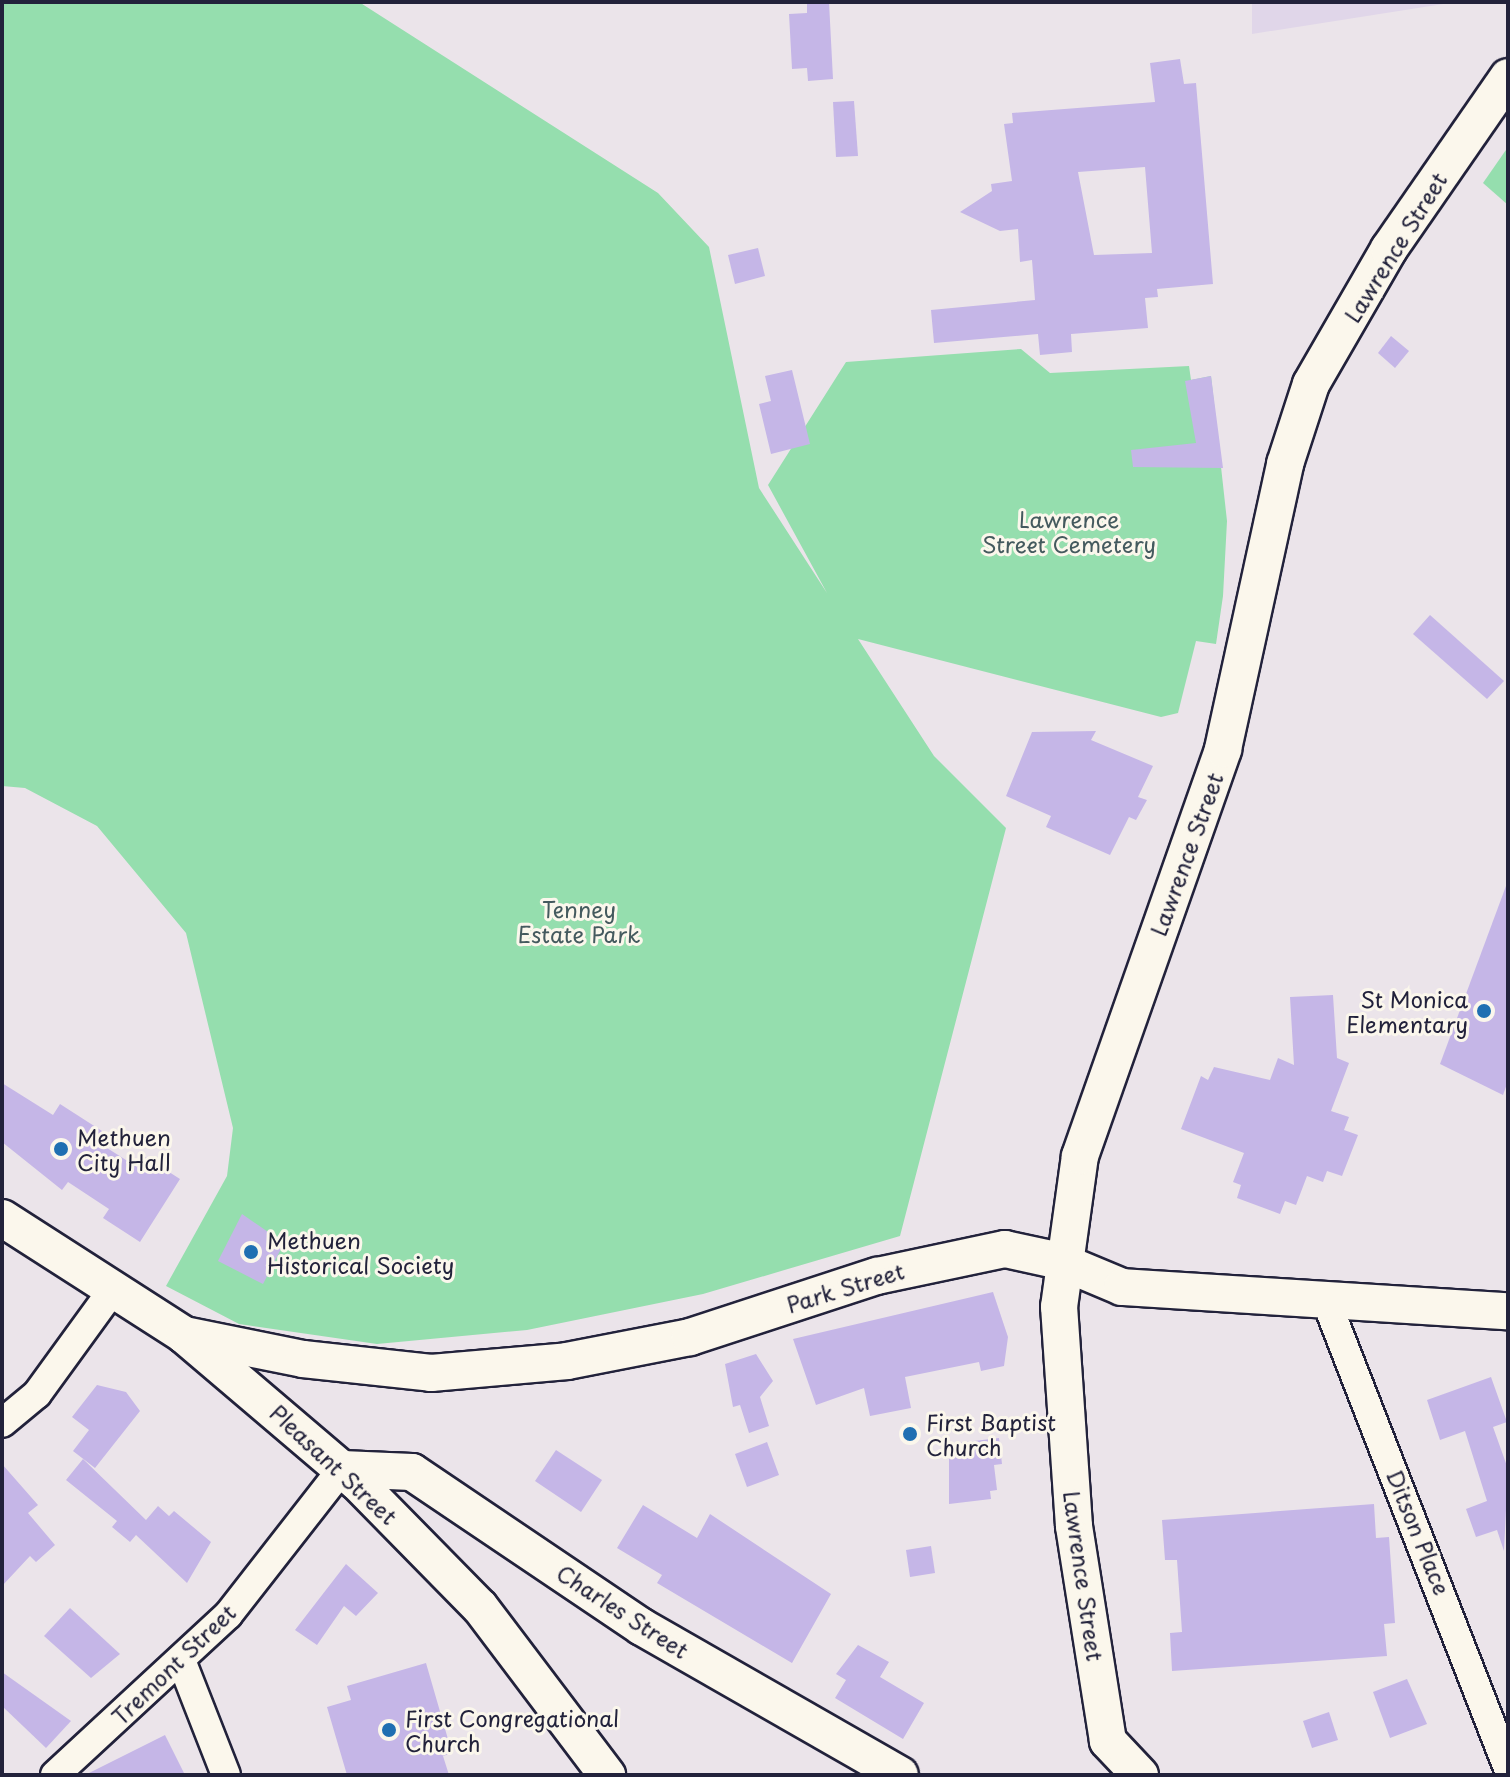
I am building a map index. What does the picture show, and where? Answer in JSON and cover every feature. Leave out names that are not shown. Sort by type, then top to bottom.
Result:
[{"type":"main road","name":"Lawrence Street","points":[[1111,1758],[1074,1526],[1060,1261],[1104,1077],[1229,729],[1285,464],[1311,384],[1389,249],[1508,77]]},
{"type":"main road","name":"Pleasant Street","points":[[2,1218],[184,1335],[342,1469],[480,1607],[607,1775]]},
{"type":"main road","name":"Park Street","points":[[184,1335],[303,1359],[431,1373],[537,1364],[690,1337],[947,1258],[1013,1249],[1060,1261],[1122,1287],[1508,1311]]},
{"type":"main road","name":"Charles Street","points":[[342,1469],[412,1472],[642,1627],[900,1775]]},
{"type":"main road","points":[[1111,1758],[1140,1775]]},
{"type":"street","points":[[2,1423],[37,1394],[114,1288]]},
{"type":"street","name":"Ditson Place","points":[[1325,1298],[1508,1768]]},
{"type":"street","name":"Tremont Street","points":[[55,1775],[228,1615],[342,1469]]},
{"type":"street","points":[[181,1660],[226,1775]]},
{"type":"shaded area","points":[[1252,2],[1456,2],[1252,34]]},
{"type":"green space","name":"Tenney Estate Park","points":[[2,2],[359,2],[658,193],[709,247],[759,488],[827,593],[768,485],[846,362],[1021,349],[1050,373],[1189,366],[1191,380],[1211,376],[1227,521],[1223,596],[1216,644],[1196,641],[1178,713],[1161,717],[858,639],[934,756],[1006,828],[900,1236],[703,1294],[527,1330],[377,1344],[239,1324],[166,1286],[227,1176],[233,1128],[186,933],[97,826],[25,788],[2,786]]},
{"type":"green space","points":[[1508,147],[1508,205],[1483,183]]},
{"type":"building","points":[[807,2],[829,2],[833,79],[808,81],[807,68],[792,69],[789,14],[807,13]]},
{"type":"building","points":[[1180,59],[1184,84],[1196,83],[1213,284],[1157,289],[1158,297],[1145,298],[1148,328],[1071,334],[1072,352],[1040,355],[1038,334],[934,343],[931,310],[1035,300],[1032,260],[1020,262],[1018,229],[1000,231],[960,212],[992,191],[991,184],[1012,181],[1004,124],[1013,123],[1012,113],[1155,102],[1150,63]],"holes":[[[1145,167],[1152,253],[1094,255],[1078,172]]]},
{"type":"building","points":[[854,101],[858,156],[836,157],[833,102]]},
{"type":"building","points":[[758,248],[765,276],[735,284],[728,255]]},
{"type":"building","points":[[1391,336],[1409,351],[1395,368],[1378,353]]},
{"type":"building","points":[[792,370],[810,444],[771,454],[759,404],[771,401],[765,376]]},
{"type":"building","points":[[1211,376],[1223,468],[1133,467],[1131,450],[1196,443],[1185,381]]},
{"type":"building","points":[[1430,615],[1504,681],[1487,699],[1413,634]]},
{"type":"building","points":[[1096,731],[1091,740],[1153,766],[1138,797],[1147,800],[1136,820],[1129,817],[1110,855],[1046,827],[1051,816],[1006,796],[1032,732]]},
{"type":"building","points":[[1506,886],[1508,1081],[1503,1095],[1440,1064]]},
{"type":"building","points":[[1333,995],[1337,1058],[1349,1063],[1331,1111],[1349,1117],[1344,1130],[1358,1135],[1342,1176],[1327,1171],[1323,1182],[1307,1176],[1296,1205],[1285,1201],[1280,1214],[1237,1198],[1241,1185],[1233,1182],[1244,1153],[1181,1129],[1201,1076],[1208,1080],[1214,1067],[1270,1080],[1278,1058],[1294,1065],[1290,997]]},
{"type":"building","name":"Methuen City Hall","points":[[2,1083],[53,1115],[60,1104],[102,1131],[96,1141],[137,1167],[144,1156],[180,1179],[140,1242],[103,1218],[109,1209],[68,1182],[62,1190],[2,1142]]},
{"type":"building","name":"Methuen Historical Society","points":[[242,1214],[284,1243],[263,1284],[218,1261]]},
{"type":"building","points":[[993,1292],[1008,1337],[1004,1366],[981,1371],[979,1362],[905,1377],[911,1408],[870,1416],[864,1388],[816,1405],[793,1339]]},
{"type":"building","points":[[756,1354],[773,1381],[760,1397],[769,1426],[749,1433],[740,1405],[733,1407],[725,1364]]},
{"type":"building","points":[[1491,1377],[1507,1422],[1493,1427],[1508,1469],[1504,1551],[1497,1530],[1476,1537],[1466,1509],[1487,1501],[1465,1431],[1440,1440],[1427,1400]]},
{"type":"building","points":[[97,1385],[126,1392],[140,1411],[95,1468],[73,1451],[89,1430],[72,1417]]},
{"type":"building","points":[[999,1438],[1002,1464],[994,1465],[997,1490],[990,1491],[991,1499],[949,1504],[949,1444]]},
{"type":"building","points":[[767,1442],[779,1475],[747,1487],[735,1454]]},
{"type":"building","points":[[556,1450],[602,1480],[581,1512],[535,1481]]},
{"type":"building","points":[[83,1459],[146,1520],[158,1506],[169,1516],[174,1511],[211,1542],[187,1583],[136,1535],[130,1542],[112,1527],[117,1521],[66,1480]]},
{"type":"building","points":[[2,1464],[38,1505],[28,1513],[55,1545],[36,1562],[30,1556],[2,1586]]},
{"type":"building","points":[[1374,1504],[1376,1538],[1389,1537],[1395,1623],[1384,1624],[1387,1656],[1172,1671],[1170,1633],[1182,1632],[1177,1560],[1165,1560],[1162,1520]]},
{"type":"building","points":[[643,1505],[697,1538],[710,1514],[831,1594],[792,1663],[657,1583],[662,1575],[617,1548]]},
{"type":"building","points":[[931,1546],[935,1573],[910,1577],[906,1550]]},
{"type":"building","points":[[346,1564],[378,1593],[356,1616],[344,1606],[317,1645],[295,1630]]},
{"type":"building","points":[[70,1608],[120,1654],[91,1678],[44,1636]]},
{"type":"building","points":[[858,1645],[889,1662],[880,1677],[924,1703],[903,1739],[835,1698],[846,1680],[836,1674]]},
{"type":"building","name":"First Congregational Church","points":[[426,1663],[452,1753],[443,1756],[449,1775],[347,1775],[327,1707],[351,1700],[347,1686]]},
{"type":"building","points":[[2,1672],[71,1721],[46,1748],[2,1706]]},
{"type":"building","points":[[1407,1679],[1427,1724],[1390,1738],[1373,1692]]},
{"type":"building","points":[[1329,1712],[1338,1740],[1312,1748],[1303,1721]]},
{"type":"building","points":[[165,1735],[185,1775],[85,1775]]},
{"type":"place","name":"St Monica Elementary","points":[[1484,1011]]},
{"type":"place","name":"Methuen City Hall","points":[[61,1149]]},
{"type":"place","name":"Methuen Historical Society","points":[[251,1252]]},
{"type":"place","name":"First Baptist Church","points":[[910,1434]]},
{"type":"place","name":"First Congregational Church","points":[[389,1730]]},
{"type":"park label","name":"Lawrence Street Cemetery","points":[[1069,530]]}]
